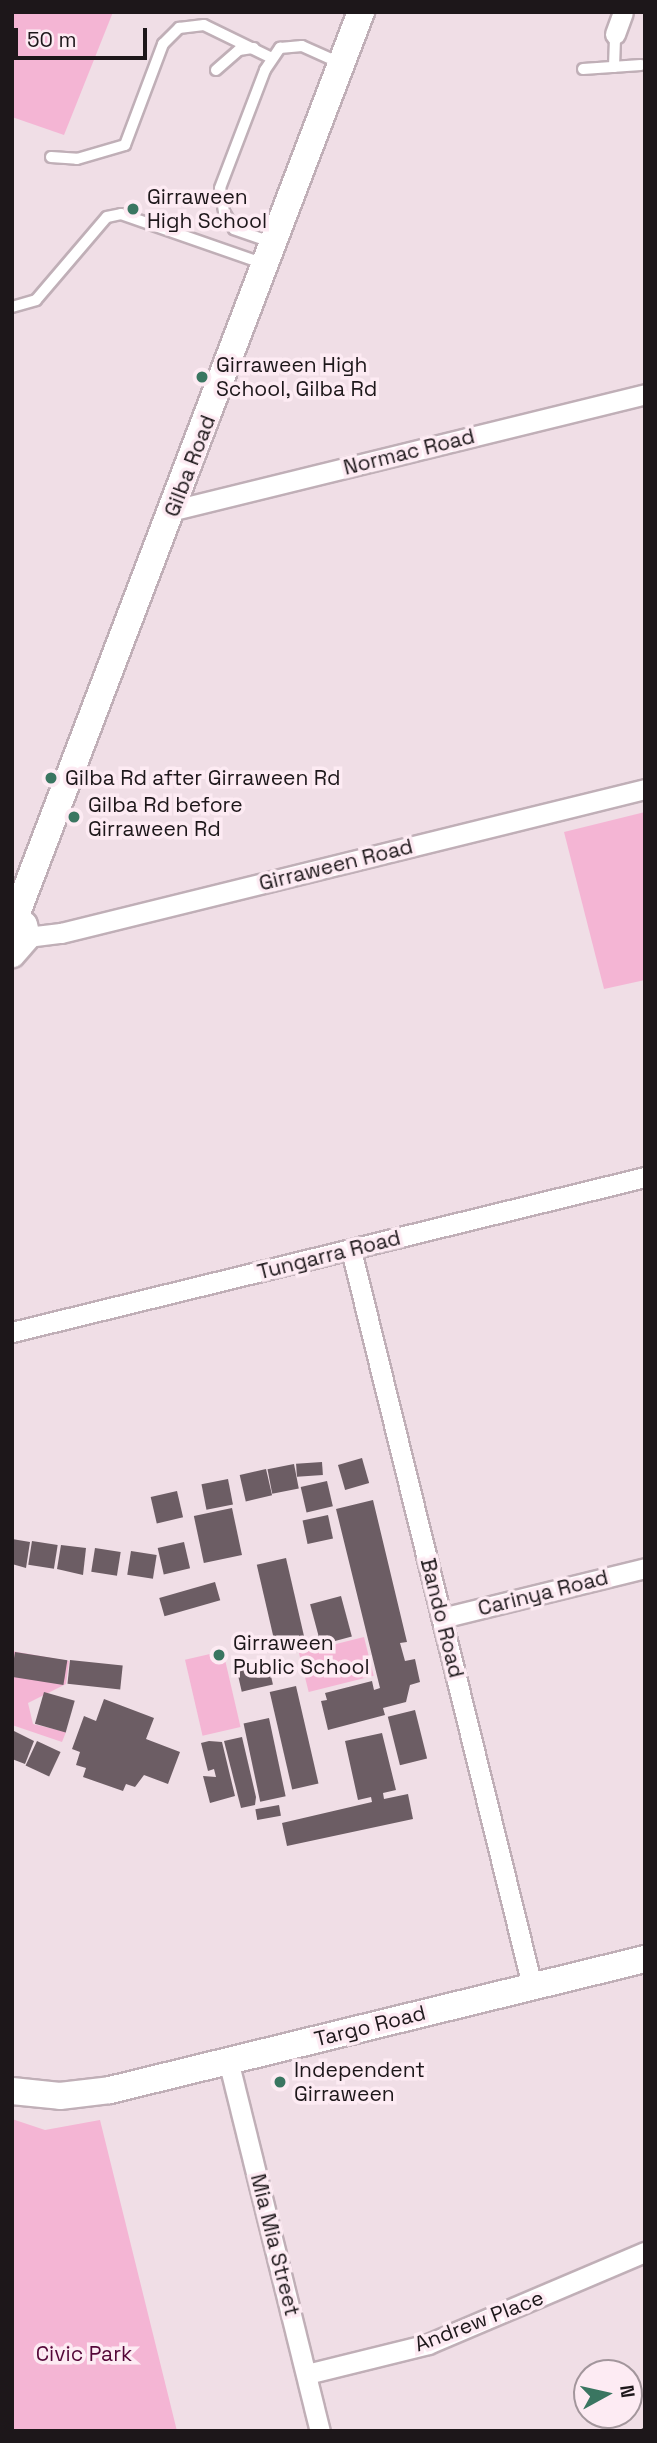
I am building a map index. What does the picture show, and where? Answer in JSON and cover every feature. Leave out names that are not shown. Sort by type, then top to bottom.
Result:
[{"type":"street","name":"Gilba Road","points":[[17,931],[361,12]]},
{"type":"street","points":[[615,34],[623,12]]},
{"type":"street","name":"Normac Road","points":[[174,510],[645,394]]},
{"type":"street","name":"Girraween Road","points":[[17,931],[61,933],[645,789]]},
{"type":"street","name":"Tungarra Road","points":[[12,1332],[645,1178]]},
{"type":"street","name":"Bando Road","points":[[351,1250],[533,1986]]},
{"type":"street","name":"Carinya Road","points":[[442,1618],[645,1568]]},
{"type":"street","name":"Targo Road","points":[[12,2091],[71,2096],[645,1959]]},
{"type":"street","name":"Mia Mia Street","points":[[228,2060],[320,2431]]},
{"type":"street","name":"Andrew Place","points":[[307,2374],[428,2344],[645,2252]]},
{"type":"lane","points":[[51,157],[77,159],[125,145],[163,44],[178,28],[204,25],[270,57]]},
{"type":"lane","points":[[614,67],[615,34]]},
{"type":"lane","points":[[270,254],[234,229],[224,212],[220,188],[270,57],[281,48],[302,46],[342,64]]},
{"type":"lane","points":[[216,70],[239,50],[254,48]]},
{"type":"lane","points":[[583,69],[641,65]]},
{"type":"lane","points":[[12,307],[36,300],[107,217],[121,214],[270,254]]},
{"type":"green space","points":[[12,12],[113,12],[64,135],[12,117]]},
{"type":"green space","points":[[645,812],[645,980],[604,989],[564,832]]},
{"type":"green space","points":[[364,1637],[374,1676],[309,1692],[299,1653]]},
{"type":"green space","points":[[12,1651],[69,1661],[66,1684],[28,1703],[33,1724],[66,1732],[62,1742],[12,1725]]},
{"type":"green space","points":[[223,1651],[241,1727],[203,1736],[185,1660]]},
{"type":"green space","name":"Civic Park","points":[[12,2119],[45,2130],[100,2120],[177,2431],[12,2431]]},
{"type":"building","points":[[362,1458],[369,1483],[345,1490],[338,1465]]},
{"type":"building","points":[[322,1462],[323,1475],[297,1477],[296,1464]]},
{"type":"building","points":[[294,1464],[299,1489],[272,1494],[267,1469]]},
{"type":"building","points":[[266,1469],[272,1495],[246,1501],[240,1475]]},
{"type":"building","points":[[228,1479],[233,1505],[206,1510],[201,1484]]},
{"type":"building","points":[[327,1481],[333,1506],[307,1512],[301,1487]]},
{"type":"building","points":[[177,1491],[183,1517],[157,1523],[151,1497]]},
{"type":"building","points":[[373,1500],[407,1642],[400,1643],[405,1661],[415,1659],[420,1682],[410,1685],[406,1702],[383,1708],[385,1715],[328,1730],[321,1701],[327,1700],[325,1693],[372,1681],[374,1690],[380,1688],[336,1509]]},
{"type":"building","points":[[232,1508],[242,1555],[204,1563],[194,1516]]},
{"type":"building","points":[[328,1515],[333,1538],[308,1544],[303,1520]]},
{"type":"building","points":[[12,1539],[30,1542],[26,1568],[12,1564]]},
{"type":"building","points":[[32,1541],[58,1545],[54,1569],[28,1565]]},
{"type":"building","points":[[184,1542],[190,1568],[164,1574],[158,1548]]},
{"type":"building","points":[[61,1545],[86,1548],[83,1575],[57,1569]]},
{"type":"building","points":[[95,1548],[121,1552],[117,1576],[91,1572]]},
{"type":"building","points":[[131,1551],[157,1555],[153,1579],[127,1575]]},
{"type":"building","points":[[286,1558],[306,1646],[277,1652],[257,1565]]},
{"type":"building","points":[[215,1582],[220,1600],[164,1616],[159,1598]]},
{"type":"building","points":[[341,1596],[352,1637],[321,1645],[310,1604]]},
{"type":"building","points":[[15,1652],[67,1660],[63,1685],[12,1677]]},
{"type":"building","points":[[70,1660],[123,1666],[120,1689],[67,1684]]},
{"type":"building","points":[[268,1663],[273,1684],[242,1692],[237,1670]]},
{"type":"building","points":[[296,1686],[318,1783],[292,1790],[270,1692]]},
{"type":"building","points":[[44,1692],[75,1701],[66,1733],[35,1724]]},
{"type":"building","points":[[104,1699],[154,1718],[146,1739],[180,1752],[168,1784],[144,1775],[135,1787],[126,1784],[123,1791],[83,1777],[86,1768],[76,1765],[80,1752],[72,1749],[84,1716],[96,1721]]},
{"type":"building","points":[[415,1710],[427,1759],[400,1765],[388,1717]]},
{"type":"building","points":[[269,1718],[286,1796],[260,1802],[244,1723]]},
{"type":"building","points":[[12,1730],[34,1741],[25,1764],[12,1759]]},
{"type":"building","points":[[382,1733],[396,1790],[383,1793],[384,1799],[408,1794],[413,1819],[287,1846],[282,1823],[372,1802],[371,1797],[358,1800],[345,1741]]},
{"type":"building","points":[[242,1737],[256,1797],[255,1805],[241,1808],[224,1741]]},
{"type":"building","points":[[37,1741],[61,1752],[49,1776],[26,1765]]},
{"type":"building","points":[[222,1742],[235,1796],[210,1803],[203,1776],[216,1777],[214,1769],[208,1771],[201,1743]]},
{"type":"building","points":[[279,1805],[281,1816],[257,1820],[255,1809]]},
{"type":"place","name":"Girraween High School","points":[[133,209]]},
{"type":"place","name":"Girraween High School, Gilba Rd","points":[[202,377]]},
{"type":"place","name":"Gilba Rd after Girraween Rd","points":[[51,778]]},
{"type":"place","name":"Gilba Rd before Girraween Rd","points":[[74,817]]},
{"type":"place","name":"Girraween Public School","points":[[219,1655]]},
{"type":"place","name":"Independent Girraween","points":[[280,2082]]}]
